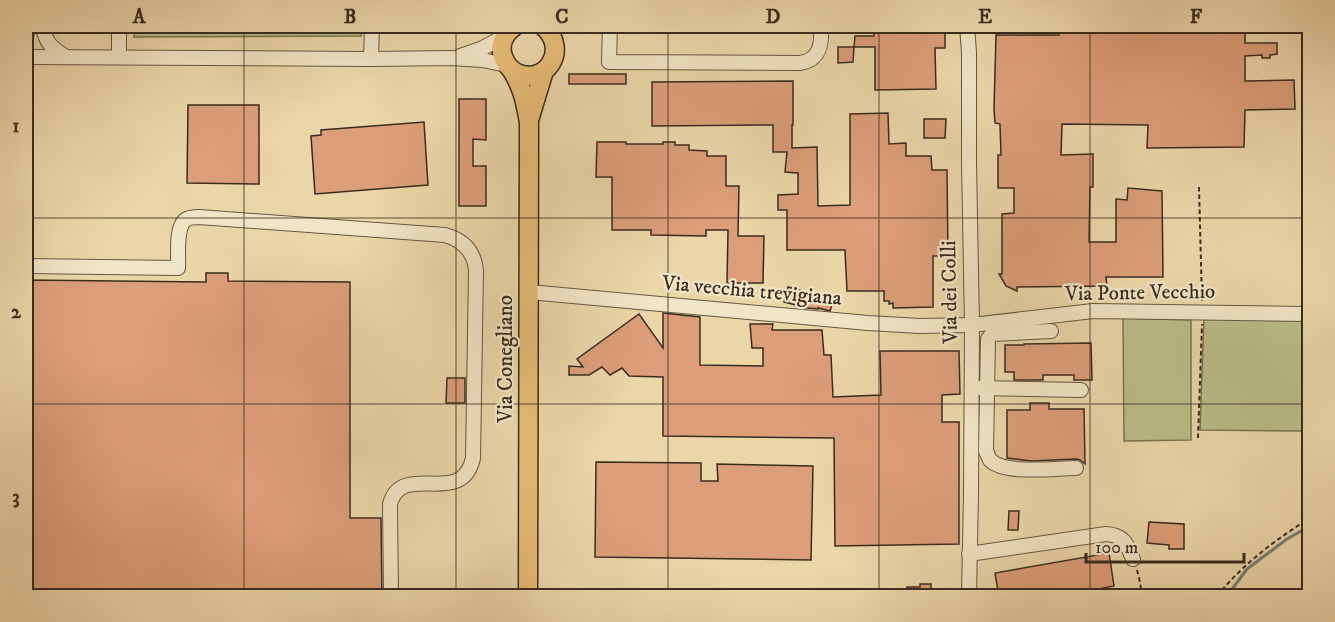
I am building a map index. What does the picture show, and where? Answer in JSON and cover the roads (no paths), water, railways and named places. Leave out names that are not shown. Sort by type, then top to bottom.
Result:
[{"type":"main road","name":"Via Conegliano","points":[[529,122],[544,70],[555,56],[554,39],[547,27]]},
{"type":"main road","points":[[510,29],[502,51],[509,67],[527,76],[544,70]]},
{"type":"main road","name":"Via Conegliano","points":[[509,67],[524,94],[529,122],[528,597]]},
{"type":"street","points":[[26,38],[28,26]]},
{"type":"street","points":[[27,54],[36,47],[43,26]]},
{"type":"street","points":[[43,26],[49,44],[66,57]]},
{"type":"street","points":[[119,26],[119,57]]},
{"type":"street","points":[[371,59],[372,26]]},
{"type":"street","points":[[610,26],[609,62],[790,63],[807,62],[819,51],[821,29],[816,26]]},
{"type":"street","name":"Via dei Colli","points":[[966,27],[969,52],[972,325],[969,597]]},
{"type":"street","points":[[451,58],[483,48],[510,29]]},
{"type":"street","points":[[27,54],[66,57],[451,58],[482,60],[509,67]]},
{"type":"street","points":[[26,266],[178,268],[179,232],[181,225],[191,217],[445,235],[464,244],[473,256],[476,270],[473,458],[462,478],[446,484],[407,484],[396,491],[392,497],[390,504],[391,597]]},
{"type":"street","name":"Via vecchia trevigiana","points":[[529,292],[920,326],[972,325]]},
{"type":"street","name":"Via Ponte Vecchio","points":[[972,325],[1093,311],[1310,314]]},
{"type":"street","points":[[1051,331],[992,334],[988,339],[986,451],[989,459],[1012,469],[1076,468]]},
{"type":"street","points":[[972,388],[1081,390]]},
{"type":"street","points":[[969,554],[1106,534],[1126,542],[1133,559]]},
{"type":"waterway","points":[[1227,596],[1247,569],[1287,539],[1310,526]]}]
